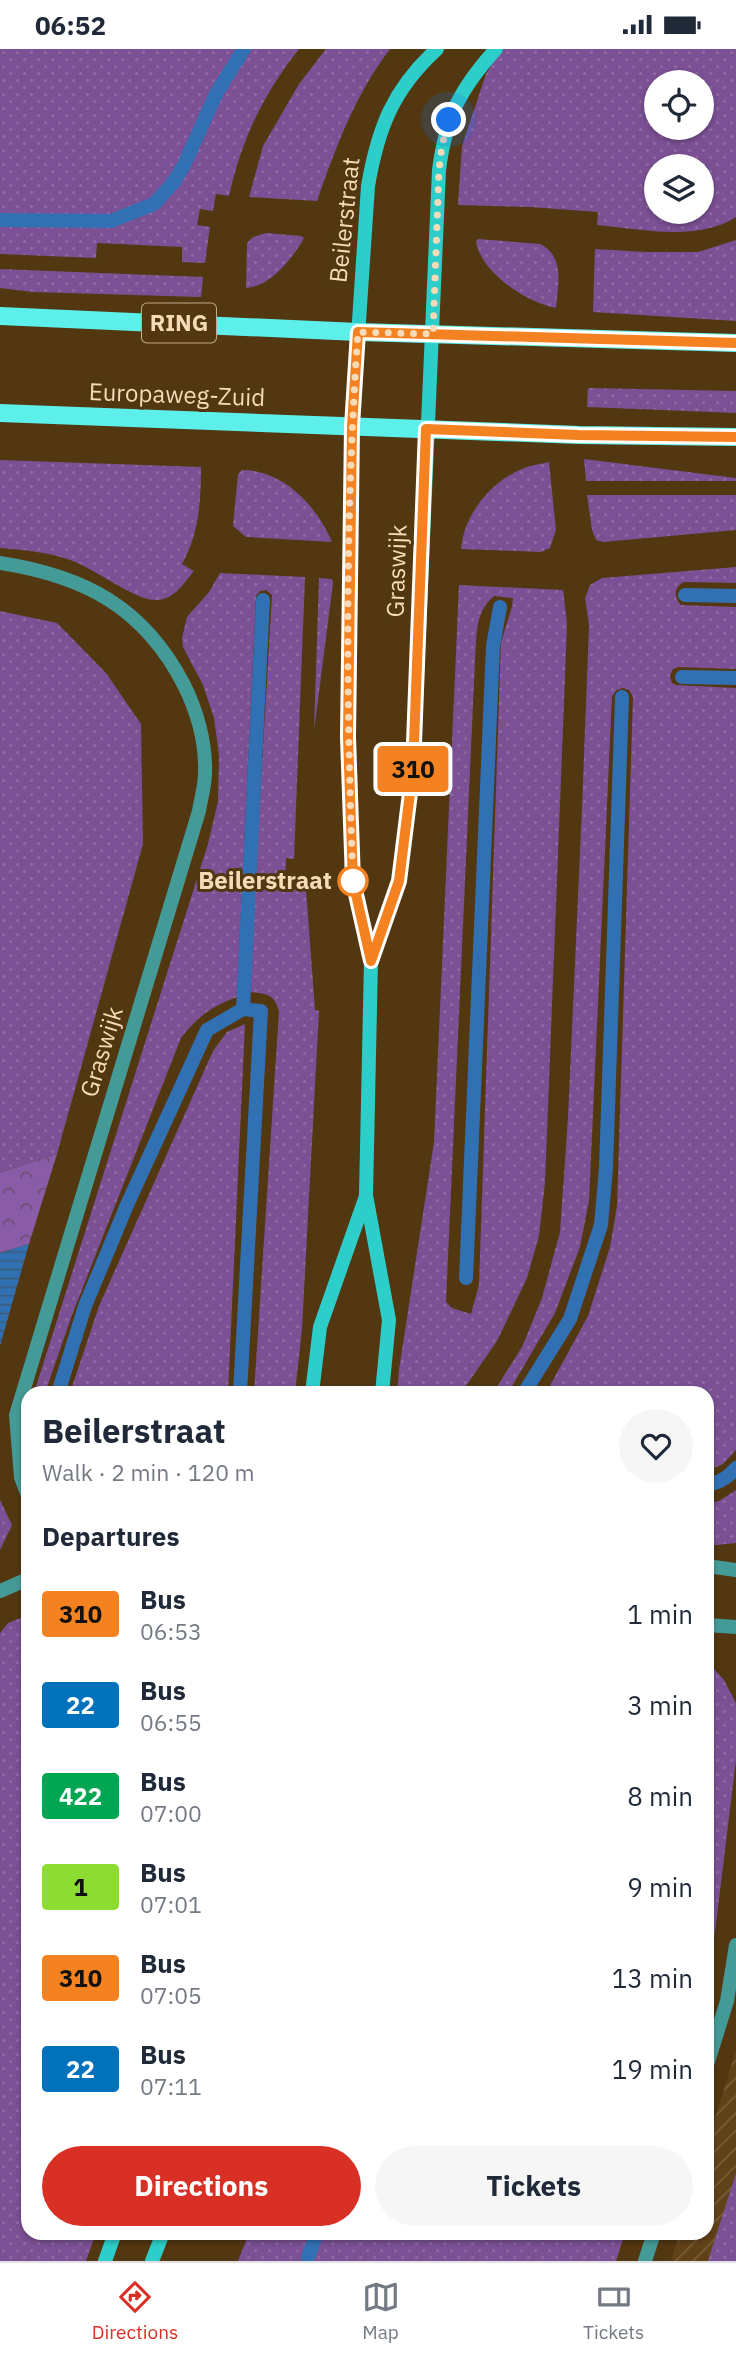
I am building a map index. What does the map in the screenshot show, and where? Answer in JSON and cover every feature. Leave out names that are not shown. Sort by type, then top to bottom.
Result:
[{"type":"main road","name":"Beilerstraat","points":[[358,332],[368,185],[374,150],[384,119],[396,95],[420,64],[437,49]]},
{"type":"main road","points":[[426,429],[442,145],[458,98],[471,76],[496,49]]},
{"type":"main road","name":"RING","points":[[0,316],[358,332],[736,343]]},
{"type":"main road","points":[[352,426],[358,332]]},
{"type":"main road","name":"Europaweg-Zuid","points":[[0,413],[579,435],[736,437]]},
{"type":"main road","name":"Graswijk","points":[[352,426],[348,737],[352,868],[371,961],[366,1195],[389,1320],[383,1386]]},
{"type":"main road","name":"Graswijk","points":[[371,961],[399,881],[413,769],[426,429]]},
{"type":"main road","name":"Graswijk","points":[[313,1386],[320,1327],[366,1195]]},
{"type":"main road","points":[[105,2261],[112,2240]]},
{"type":"main road","points":[[152,2261],[160,2240]]},
{"type":"street","name":"Graswijk","points":[[0,563],[41,569],[89,588],[120,606],[147,630],[164,649],[192,702],[202,737],[205,773],[199,811],[25,1386]]},
{"type":"street","name":"Graswijk","points":[[21,1398],[16,1415],[21,1477]]},
{"type":"street","points":[[714,1567],[736,1570]]},
{"type":"street","points":[[0,1591],[21,1582]]},
{"type":"street","points":[[714,1625],[736,1627]]},
{"type":"street","points":[[714,2043],[727,2001],[736,1945]]},
{"type":"street","points":[[645,2261],[652,2240]]},
{"type":"shaded area","points":[[0,49],[299,49],[255,118],[240,155],[229,196],[216,194],[213,211],[200,209],[197,225],[210,227],[205,263],[182,262],[182,247],[97,243],[96,258],[0,254]]},
{"type":"shaded area","points":[[326,49],[390,49],[357,103],[339,141],[317,201],[249,197],[263,146],[299,84]]},
{"type":"shaded area","points":[[501,49],[736,49],[736,217],[721,225],[686,232],[650,231],[597,225],[598,212],[458,205],[462,146],[486,74]]},
{"type":"shaded area","points":[[266,233],[304,238],[287,263],[272,277],[246,288],[247,243],[253,237]]},
{"type":"shaded area","points":[[736,240],[736,321],[593,312],[595,249],[698,252]]},
{"type":"shaded area","points":[[476,241],[540,244],[548,249],[557,263],[556,308],[519,293],[495,275],[479,253]]},
{"type":"shaded area","points":[[0,269],[203,277],[201,297],[33,292],[0,288]]},
{"type":"shaded area","points":[[588,388],[736,391],[736,413],[587,407]]},
{"type":"shaded area","points":[[584,459],[736,478],[736,481],[586,481]]},
{"type":"shaded area","points":[[0,460],[201,467],[198,517],[188,553],[182,564],[194,571],[178,590],[169,597],[157,600],[138,596],[70,560],[44,553],[0,548]]},
{"type":"shaded area","points":[[549,462],[556,530],[550,548],[541,552],[461,549],[467,524],[489,491],[522,469]]},
{"type":"shaded area","points":[[242,470],[271,476],[285,483],[308,503],[332,542],[246,537],[233,526],[238,474]]},
{"type":"shaded area","points":[[587,495],[736,495],[736,530],[603,542],[596,540],[592,530]]},
{"type":"shaded area","points":[[736,567],[736,583],[684,582],[676,592],[681,605],[736,607],[736,669],[678,667],[673,669],[670,676],[672,683],[676,685],[736,688],[736,1450],[723,1464],[714,1468],[714,1386],[550,1386],[588,1316],[610,1247],[617,1206],[633,697],[629,690],[623,688],[612,696],[589,1201],[580,1247],[555,1313],[512,1386],[497,1386],[522,1347],[542,1298],[560,1232],[582,808],[589,625],[585,598],[590,585],[602,578]]},
{"type":"shaded area","points":[[220,573],[305,577],[294,859],[286,858],[285,881],[293,881],[294,889],[306,889],[315,1010],[319,1011],[302,1329],[296,1386],[254,1386],[279,1011],[272,998],[250,992],[249,986],[272,595],[266,590],[260,591],[256,596],[237,997],[206,1013],[181,1038],[72,1315],[47,1386],[36,1386],[208,844],[218,801],[219,755],[214,718],[203,685],[183,647],[182,638],[187,617],[209,592]]},
{"type":"shaded area","points":[[319,578],[332,579],[333,583],[314,731]]},
{"type":"shaded area","points":[[459,585],[563,590],[567,623],[565,677],[545,1183],[539,1236],[527,1278],[497,1341],[466,1386],[398,1386],[434,1142]],"holes":[[[494,596],[513,598],[501,642],[479,1285],[471,1314],[452,1308],[446,1302],[476,642],[480,617]]]},
{"type":"shaded area","points":[[0,611],[57,623],[106,673],[141,724],[143,844],[57,1154],[0,1173]]},
{"type":"shaded area","points":[[245,1024],[228,1386],[72,1386],[99,1306],[213,1051],[227,1032]]},
{"type":"shaded area","points":[[736,1490],[736,1543],[714,1545],[714,1502]]},
{"type":"shaded area","points":[[0,1500],[12,1525],[0,1550]]},
{"type":"shaded area","points":[[21,1618],[21,2240],[94,2240],[86,2261],[0,2261],[0,1633],[8,1623]]},
{"type":"shaded area","points":[[714,1669],[724,1680],[736,1703],[736,1760],[714,1937]]},
{"type":"shaded area","points":[[736,2050],[736,2261],[671,2261],[678,2240],[714,2240],[714,2122]]},
{"type":"shaded area","points":[[736,2173],[736,2261],[708,2261]]},
{"type":"shaded area","points":[[246,2240],[623,2240],[616,2261],[238,2261]]},
{"type":"green space","points":[[57,1154],[29,1244],[0,1253],[0,1173]]},
{"type":"water","points":[[29,1244],[0,1346],[0,1253]]},
{"type":"waterway","points":[[0,220],[111,221],[154,204],[173,183],[184,165],[216,94],[244,49]]},
{"type":"waterway","points":[[685,595],[736,596]]},
{"type":"waterway","points":[[243,1009],[263,600]]},
{"type":"waterway","points":[[466,1278],[493,646],[500,607]]},
{"type":"waterway","points":[[682,677],[736,678]]},
{"type":"waterway","points":[[528,1386],[570,1319],[601,1225],[606,1168],[622,697]]},
{"type":"waterway","points":[[60,1386],[85,1306],[127,1205],[207,1030],[243,1009],[261,1011],[240,1386]]},
{"type":"waterway","points":[[714,1483],[730,1475],[736,1468]]},
{"type":"waterway","points":[[308,2257],[314,2240]]},
{"type":"bus line","name":"310","points":[[736,343],[358,332],[348,572],[348,737],[353,881],[371,961],[399,881],[413,769],[426,429],[736,437]]},
{"type":"place","name":"Beilerstraat","points":[[353,881]]},
{"type":"route","points":[[353,881],[348,737],[348,572],[358,332],[433,334],[439,170],[449,120]]}]
